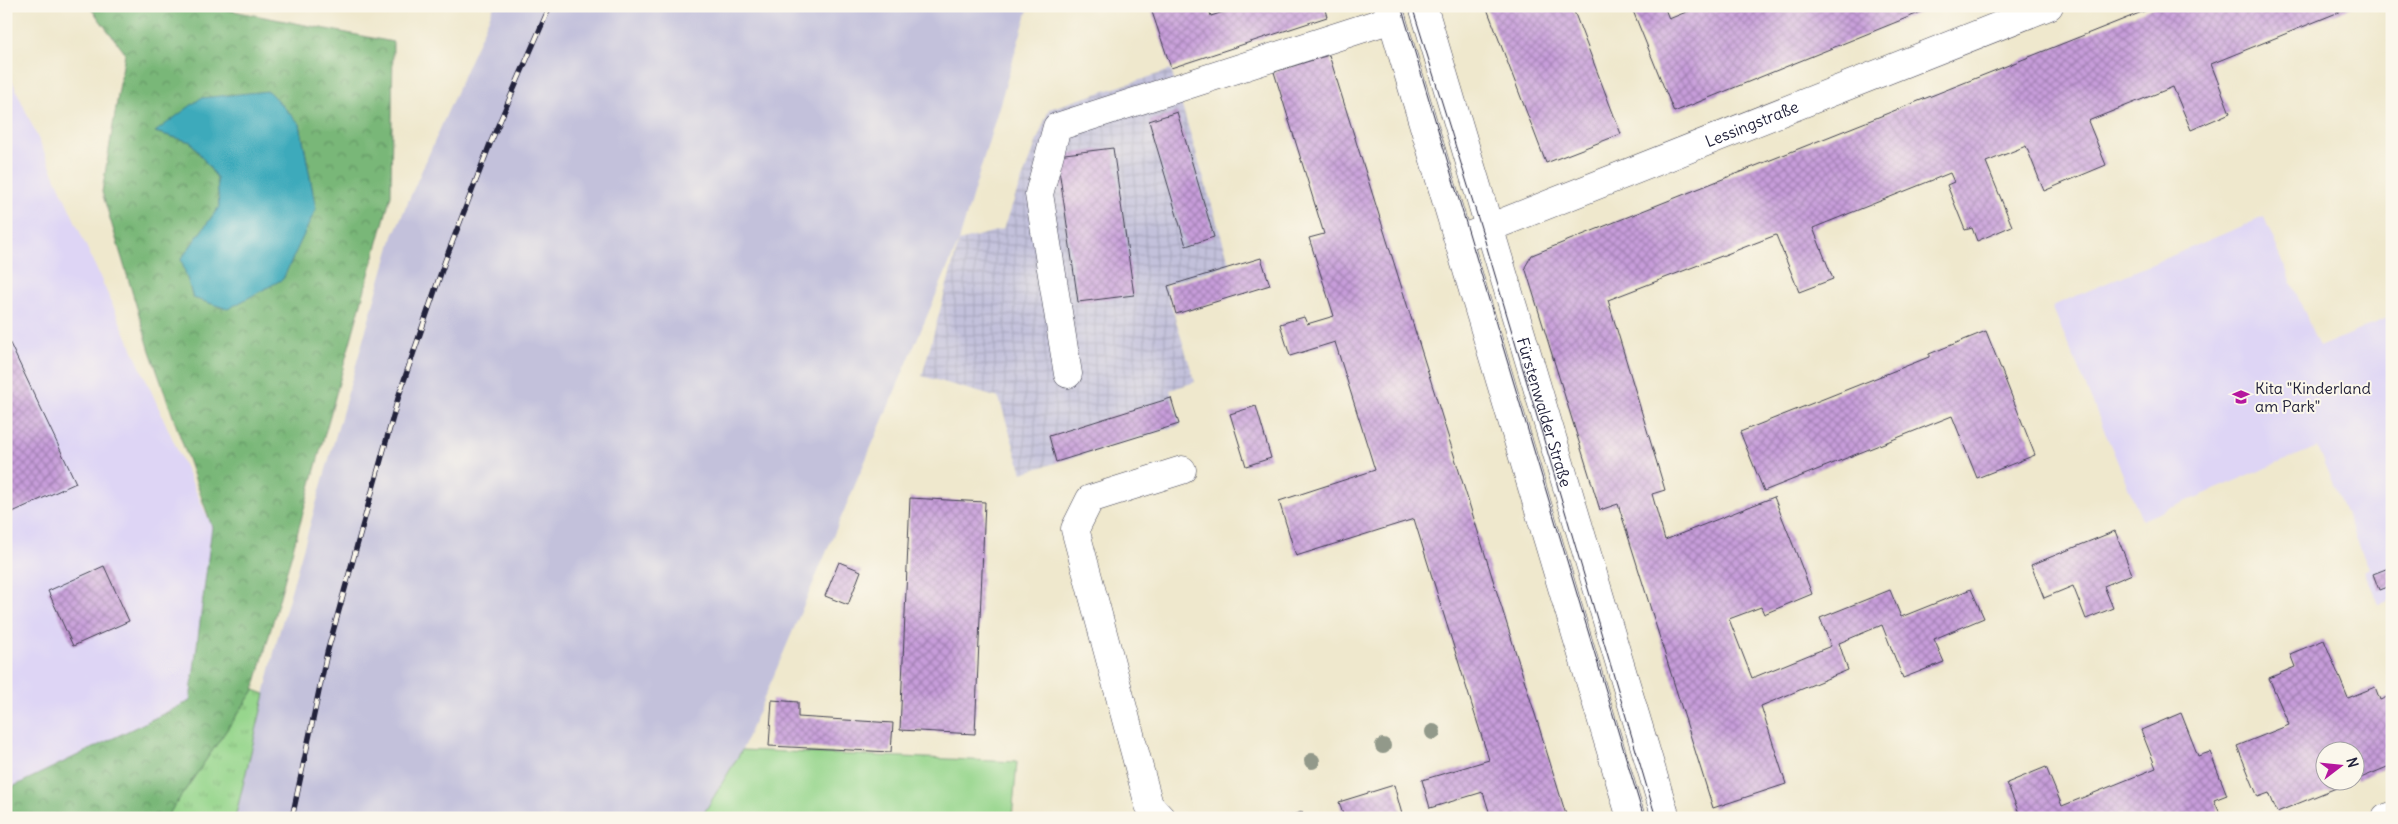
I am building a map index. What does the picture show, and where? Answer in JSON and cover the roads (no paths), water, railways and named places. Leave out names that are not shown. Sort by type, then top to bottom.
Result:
[{"type":"street","name":"Fürstenwalder Straße","points":[[1423,6],[1488,229],[1666,818]]},
{"type":"street","name":"Lessingstraße","points":[[1457,242],[2048,6]]},
{"type":"street","points":[[1068,374],[1039,194],[1058,127],[1390,13],[1631,818]]},
{"type":"street","points":[[1161,818],[1149,805],[1075,529],[1090,500],[1182,470]]},
{"type":"street","points":[[2386,818],[2392,816]]},
{"type":"water","points":[[268,91],[300,124],[316,209],[283,279],[228,309],[193,298],[181,259],[219,207],[217,178],[191,142],[155,132],[201,98]]},
{"type":"tram line","points":[[1401,6],[1644,818]]},
{"type":"tram line","points":[[1412,6],[1482,231],[1656,818]]},
{"type":"railway","points":[[292,818],[327,653],[399,395],[445,261],[490,144],[550,6]]},
{"type":"place","name":"Kita \"Kinderland am Park\"","points":[[2241,397]]}]
